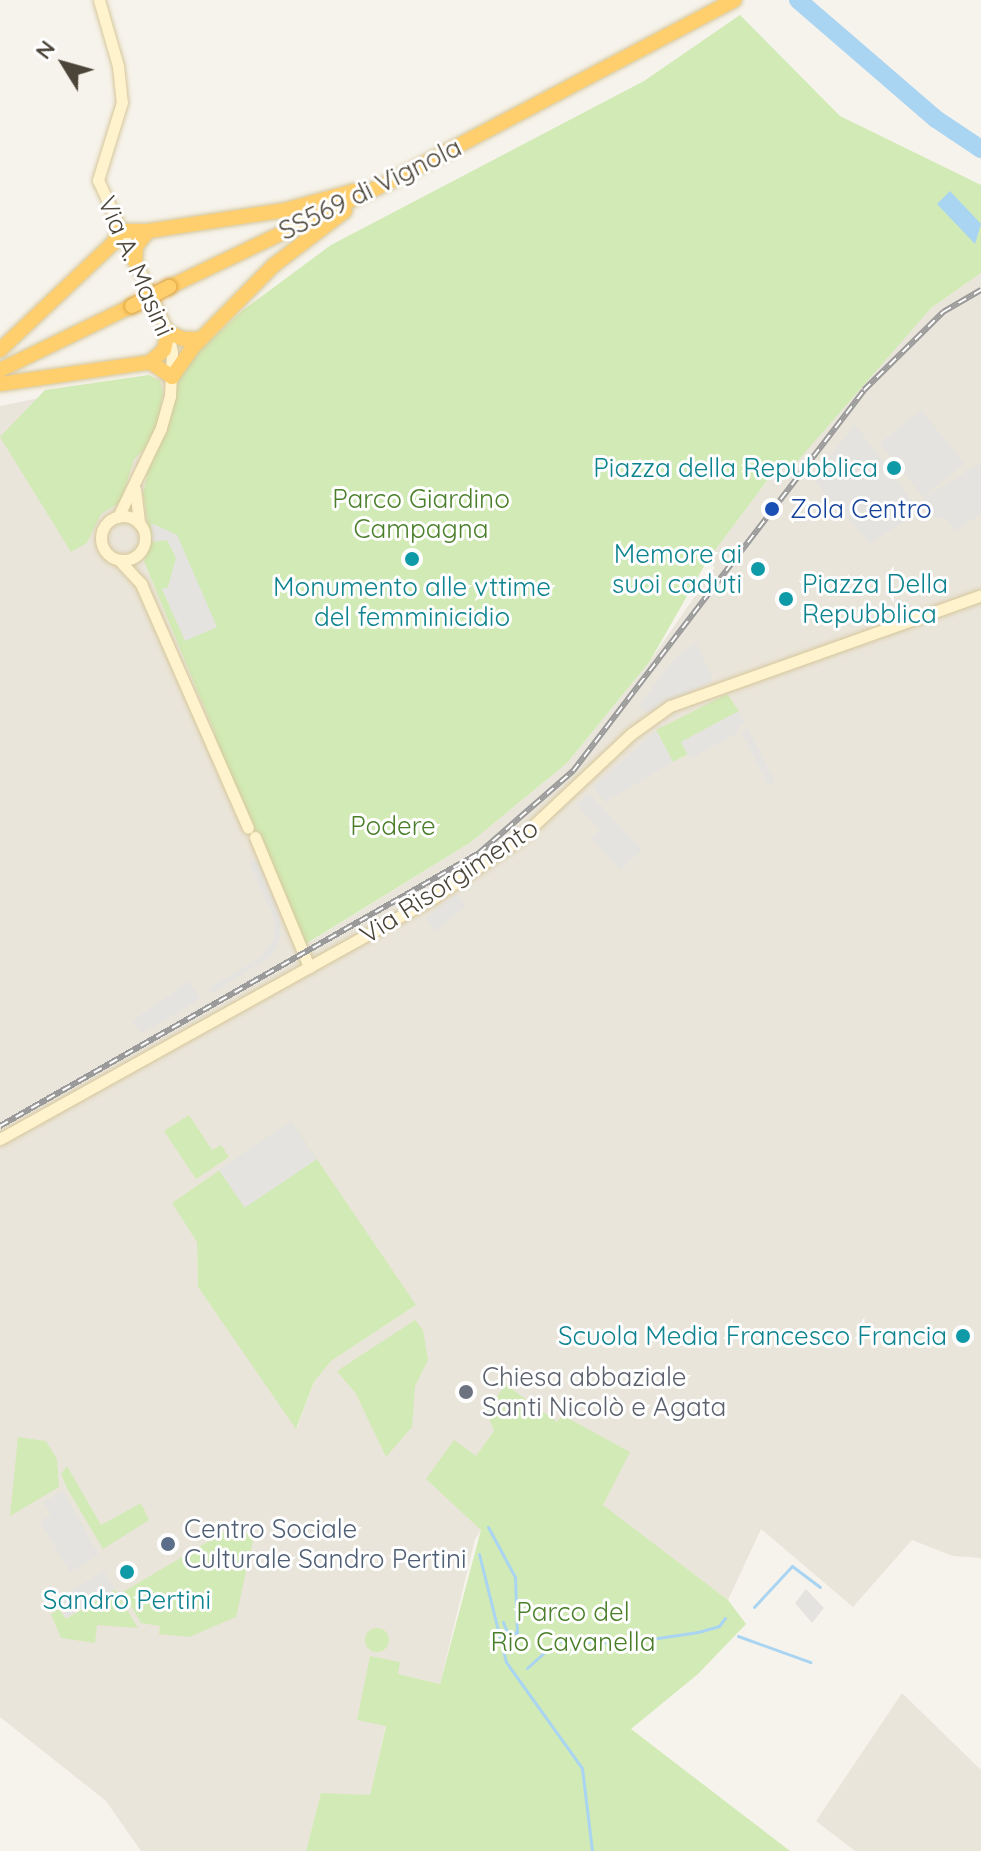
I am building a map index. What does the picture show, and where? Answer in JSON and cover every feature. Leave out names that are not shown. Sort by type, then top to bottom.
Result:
[{"type":"highway","name":"SS569 di Vignola","points":[[0,370],[393,180],[735,0]]},
{"type":"highway","points":[[0,350],[102,253],[120,231],[148,231],[285,210],[393,180]]},
{"type":"highway","points":[[150,362],[172,377],[200,339],[274,265],[393,180]]},
{"type":"highway","points":[[135,262],[136,246],[148,231]]},
{"type":"highway","points":[[102,253],[123,253],[135,262]]},
{"type":"highway","points":[[0,384],[150,362],[164,350],[168,332],[188,341],[200,339]]},
{"type":"street","name":"Via A. Masini","points":[[99,0],[118,66],[122,102],[98,180],[168,332],[172,377],[161,428],[118,517],[107,523],[101,540],[105,551],[119,560],[141,584],[309,967]]},
{"type":"street","name":"Via A. Masini","points":[[135,485],[139,524],[145,536],[141,584]]},
{"type":"street","points":[[118,517],[139,524]]},
{"type":"street","points":[[119,560],[142,549]]},
{"type":"street","name":"Via Risorgimento","points":[[0,1139],[414,910],[507,848],[631,734],[670,706],[981,595]]},
{"type":"shaded area","points":[[981,273],[981,1558],[953,1556],[912,1540],[853,1607],[761,1529],[728,1600],[602,1505],[562,1415],[475,1539],[440,1684],[397,1674],[370,1796],[321,1794],[306,1851],[141,1851],[106,1801],[0,1717],[0,406],[141,377],[168,379],[143,493],[151,544],[144,561],[215,734],[211,746],[302,947],[471,842],[567,763],[650,661],[715,567],[707,561],[778,466],[931,308]],"holes":[[[197,1242],[416,1305],[331,1361],[314,1382],[297,1428],[198,1287]]]},
{"type":"shaded area","points":[[921,410],[964,464],[923,497],[880,443]]},
{"type":"shaded area","points":[[855,424],[915,504],[908,519],[870,543],[812,479]]},
{"type":"shaded area","points":[[981,463],[981,514],[955,531],[945,518],[936,518],[923,498]]},
{"type":"shaded area","points":[[151,523],[177,535],[217,627],[185,641],[162,589],[168,587],[176,558],[167,540],[152,542]]},
{"type":"shaded area","points":[[696,642],[713,680],[647,714],[639,705],[675,658]]},
{"type":"shaded area","points":[[739,711],[745,723],[737,728],[739,732],[690,759],[681,742]]},
{"type":"shaded area","points":[[748,728],[775,781],[768,785],[741,732]]},
{"type":"shaded area","points":[[656,730],[673,762],[605,802],[593,787]]},
{"type":"shaded area","points":[[589,793],[642,850],[621,870],[591,838],[600,830],[576,804]]},
{"type":"shaded area","points":[[257,859],[280,911],[280,941],[270,957],[211,994],[209,988],[260,958],[274,939],[274,918],[249,862]]},
{"type":"shaded area","points":[[456,894],[466,907],[435,931],[425,918]]},
{"type":"shaded area","points":[[189,981],[200,999],[141,1034],[132,1021]]},
{"type":"shaded area","points":[[291,1121],[317,1159],[245,1208],[219,1170]]},
{"type":"shaded area","points":[[63,1491],[99,1555],[70,1572],[40,1522],[51,1515],[43,1502]]},
{"type":"shaded area","points":[[104,1571],[115,1589],[66,1618],[55,1600]]},
{"type":"shaded area","points":[[806,1589],[824,1608],[812,1623],[795,1603]]},
{"type":"shaded area","points":[[902,1693],[981,1770],[981,1851],[855,1851],[816,1821]]},
{"type":"green space","name":"Parco Giardino Campagna","points":[[740,15],[840,116],[981,185],[981,273],[931,308],[794,465],[778,466],[707,561],[650,661],[567,763],[471,842],[301,947],[211,746],[215,734],[144,561],[151,544],[143,493],[168,379],[243,310],[331,245],[644,81]]},
{"type":"green space","points":[[149,375],[160,381],[163,393],[154,441],[134,459],[121,502],[101,514],[87,543],[71,552],[0,437],[45,390]]},
{"type":"green space","points":[[727,694],[739,711],[681,742],[688,754],[673,762],[656,730]]},
{"type":"green space","points":[[189,1115],[212,1150],[221,1145],[229,1157],[196,1179],[164,1131]]},
{"type":"green space","points":[[291,1121],[416,1305],[331,1361],[314,1382],[296,1429],[198,1287],[197,1242],[172,1203]]},
{"type":"green space","points":[[415,1320],[423,1330],[428,1360],[415,1386],[412,1427],[386,1457],[356,1394],[337,1371]]},
{"type":"green space","name":"Parco del Rio Cavanella","points":[[505,1384],[557,1422],[562,1415],[630,1452],[603,1505],[728,1600],[746,1624],[698,1674],[631,1729],[790,1851],[306,1851],[321,1793],[370,1795],[386,1726],[357,1720],[370,1656],[400,1662],[398,1674],[440,1684],[481,1530],[426,1479],[454,1440],[476,1456],[494,1431],[487,1413]]},
{"type":"green space","points":[[18,1437],[46,1441],[57,1459],[59,1487],[10,1516]]},
{"type":"green space","points":[[67,1466],[101,1525],[141,1503],[149,1520],[103,1549],[67,1488],[61,1474]]},
{"type":"green space","points":[[231,1528],[254,1536],[236,1617],[189,1637],[159,1634],[160,1626],[141,1623],[123,1592]]},
{"type":"green space","points":[[115,1590],[138,1628],[97,1625],[95,1643],[61,1638],[51,1614],[59,1609],[66,1619]]},
{"type":"green space","points":[[377,1628],[388,1635],[389,1640],[382,1651],[377,1652],[366,1645],[365,1640],[372,1629]]},
{"type":"water","points":[[950,191],[981,224],[975,244],[937,204]]},
{"type":"waterway","points":[[798,0],[936,119],[981,149]]},
{"type":"waterway","points":[[488,1527],[515,1577],[517,1633],[507,1632],[503,1622]]},
{"type":"waterway","points":[[479,1554],[506,1662],[582,1768],[592,1851]]},
{"type":"waterway","points":[[754,1607],[792,1566],[820,1587]]},
{"type":"waterway","points":[[527,1668],[557,1641],[624,1643],[698,1632],[719,1626],[725,1618]]},
{"type":"waterway","points":[[738,1636],[810,1662]]},
{"type":"railway","points":[[0,1126],[479,853],[573,771],[864,390],[943,312],[981,290]]},
{"type":"place","name":"Piazza della Repubblica","points":[[894,468]]},
{"type":"place","name":"Zola Centro","points":[[772,509]]},
{"type":"place","name":"Monumento alle vttime del femminicidio","points":[[412,559]]},
{"type":"place","name":"Memore ai suoi caduti","points":[[758,569]]},
{"type":"place","name":"Piazza Della Repubblica","points":[[786,599]]},
{"type":"place","name":"Scuola Media Francesco Francia","points":[[963,1336]]},
{"type":"place","name":"Chiesa abbaziale Santi Nicolò e Agata","points":[[466,1392]]},
{"type":"place","name":"Centro Sociale Culturale Sandro Pertini","points":[[168,1544]]},
{"type":"place","name":"Sandro Pertini","points":[[127,1572]]},
{"type":"park label","name":"Podere","points":[[393,826]]}]
